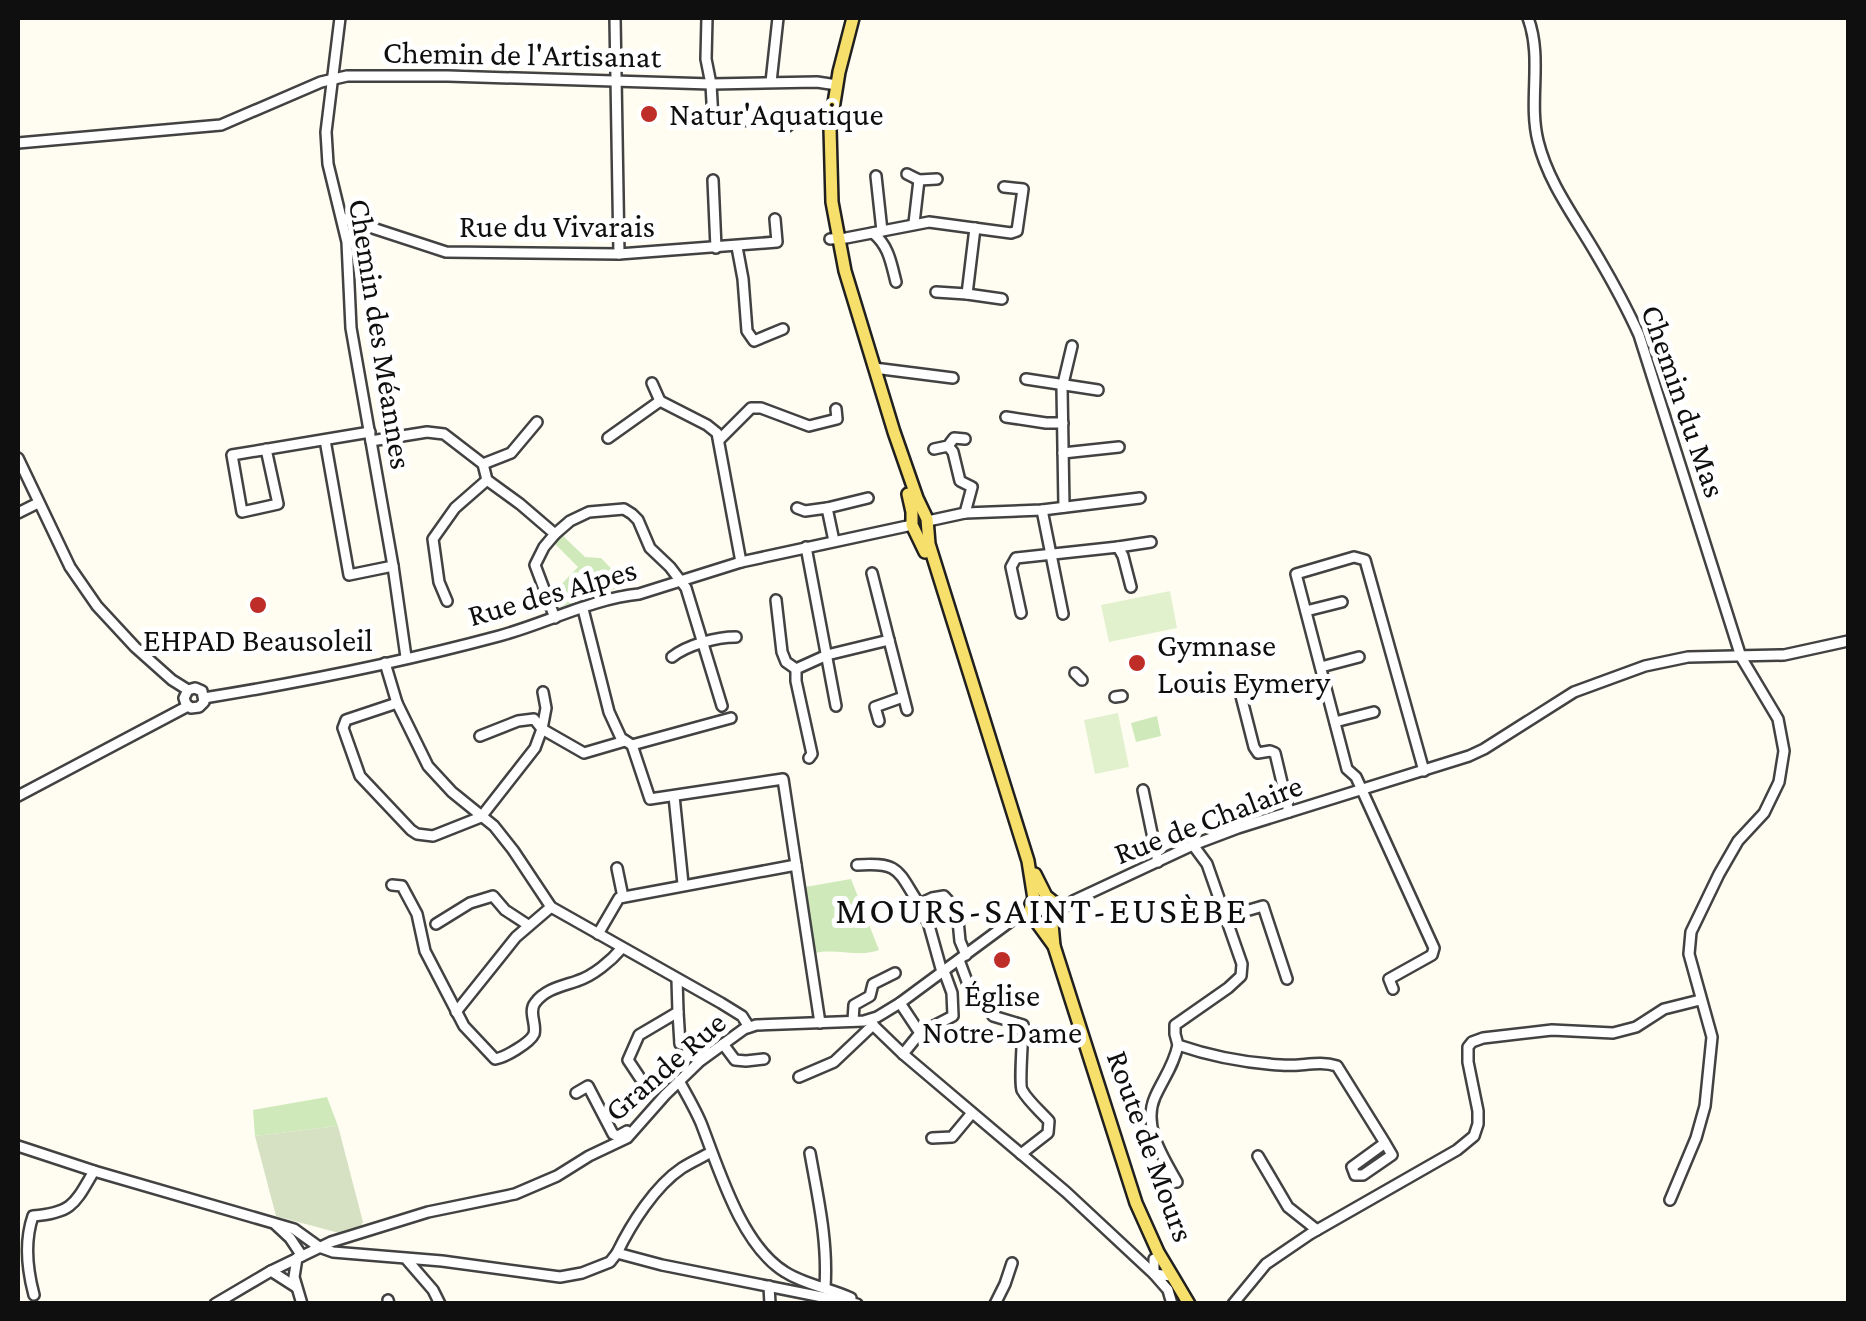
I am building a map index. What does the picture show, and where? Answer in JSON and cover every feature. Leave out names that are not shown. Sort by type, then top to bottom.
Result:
[{"type":"main road","points":[[850,18],[824,128],[823,161],[834,239],[869,377],[910,500],[929,544],[1028,862],[1049,905],[1048,922],[1034,917],[1030,904],[1049,905]]},
{"type":"main road","points":[[834,239],[920,522]]},
{"type":"main road","name":"Route de Mours","points":[[1049,905],[1054,946],[1128,1180],[1156,1256],[1171,1283],[1190,1304]]},
{"type":"main road","name":"Route de Mours","points":[[1034,917],[1054,946]]},
{"type":"street","name":"Chemin des Méannes","points":[[340,18],[326,132],[328,164],[346,242],[351,328],[406,658]]},
{"type":"street","points":[[615,18],[619,254]]},
{"type":"street","name":"Chemin de l'Artisanat","points":[[707,18],[706,59],[711,84]]},
{"type":"street","points":[[771,82],[778,18]]},
{"type":"street","name":"Chemin du Mas","points":[[1528,18],[1536,58],[1534,121],[1538,143],[1547,168],[1624,301],[1639,335],[1741,657],[1778,719],[1784,752],[1779,782],[1764,813],[1738,841],[1692,932],[1689,954],[1712,1036],[1705,1106],[1670,1200]]},
{"type":"street","name":"Chemin de l'Artisanat","points":[[332,78],[448,76],[833,84]]},
{"type":"street","points":[[18,143],[221,125],[332,78]]},
{"type":"street","points":[[711,84],[713,120],[782,121],[788,126]]},
{"type":"street","points":[[907,174],[918,180],[938,178]]},
{"type":"street","points":[[876,176],[878,232],[889,253],[896,282]]},
{"type":"street","points":[[713,180],[716,248]]},
{"type":"street","points":[[914,223],[918,180]]},
{"type":"street","points":[[834,239],[929,222],[1017,232],[1023,189],[1004,187]]},
{"type":"street","name":"Rue du Vivarais","points":[[342,218],[446,252],[619,254],[777,242],[775,219]]},
{"type":"street","points":[[967,294],[975,228]]},
{"type":"street","points":[[737,247],[747,330],[754,342],[783,329]]},
{"type":"street","points":[[936,292],[1002,299]]},
{"type":"street","points":[[1064,507],[1063,384],[1072,346]]},
{"type":"street","points":[[874,368],[954,378]]},
{"type":"street","points":[[1026,379],[1098,390]]},
{"type":"street","points":[[652,383],[660,401],[717,433],[742,562]]},
{"type":"street","points":[[608,438],[660,401]]},
{"type":"street","points":[[719,440],[751,408],[809,426],[836,419],[836,410]]},
{"type":"street","points":[[1006,416],[1063,422]]},
{"type":"street","points":[[483,464],[511,452],[537,422]]},
{"type":"street","points":[[266,449],[278,504],[242,512],[232,455],[266,449],[324,440],[437,432],[483,464],[487,480],[556,534]]},
{"type":"street","points":[[934,449],[948,446],[954,438],[966,438]]},
{"type":"street","points":[[324,440],[349,574],[393,566]]},
{"type":"street","points":[[948,446],[960,481],[972,487],[965,514]]},
{"type":"street","points":[[1063,454],[1119,447]]},
{"type":"street","points":[[18,458],[70,567],[97,606],[172,680],[188,690],[199,689],[204,698],[199,707],[188,706],[18,796]]},
{"type":"street","points":[[447,601],[439,582],[433,539],[455,508],[487,480]]},
{"type":"street","points":[[797,508],[827,508],[868,498]]},
{"type":"street","name":"Rue des Alpes","points":[[204,698],[307,680],[498,636],[742,562],[920,522],[965,514],[1042,510],[1140,498]]},
{"type":"street","points":[[18,513],[38,502]]},
{"type":"street","points":[[827,508],[834,541]]},
{"type":"street","points":[[554,618],[535,564],[544,547],[570,521],[589,512],[624,509],[638,520],[650,548],[681,580],[722,706]]},
{"type":"street","points":[[1042,510],[1063,614]]},
{"type":"street","points":[[1020,612],[1012,568],[1016,558],[1152,542]]},
{"type":"street","points":[[806,547],[836,706]]},
{"type":"street","points":[[1118,547],[1130,588]]},
{"type":"street","points":[[1393,990],[1389,980],[1432,955],[1434,948],[1356,777],[1347,768],[1296,574],[1354,556],[1365,560],[1424,770]]},
{"type":"street","points":[[872,573],[907,710]]},
{"type":"street","points":[[776,600],[782,652],[786,662],[796,669]]},
{"type":"street","points":[[1306,611],[1342,602]]},
{"type":"street","points":[[583,609],[609,712],[621,738],[629,743],[650,800],[783,780],[820,1023]]},
{"type":"street","points":[[672,657],[704,643],[736,637]]},
{"type":"street","points":[[796,669],[827,655],[888,640]]},
{"type":"street","name":"Rue de Chalaire","points":[[1049,905],[1075,900],[1193,844],[1452,763],[1484,749],[1556,703],[1645,666],[1688,658],[1784,655],[1848,642]]},
{"type":"street","points":[[1321,668],[1359,657]]},
{"type":"street","points":[[385,663],[397,703],[428,766],[452,792],[494,826],[551,907],[742,1016],[748,1026]]},
{"type":"street","points":[[796,669],[812,754],[809,758]]},
{"type":"street","points":[[188,690],[184,698],[188,706]]},
{"type":"street","points":[[397,703],[346,720],[343,728],[360,776],[417,834],[426,836],[443,834],[482,817],[535,748],[546,708],[543,692]]},
{"type":"street","points":[[1240,692],[1254,747],[1258,753],[1275,753],[1289,812]]},
{"type":"street","points":[[879,721],[875,708],[904,697]]},
{"type":"street","points":[[1335,722],[1374,712]]},
{"type":"street","points":[[480,736],[518,721],[534,720],[584,753],[731,718]]},
{"type":"street","points":[[1143,790],[1158,862]]},
{"type":"street","points":[[674,796],[683,884]]},
{"type":"street","points":[[1176,1182],[1157,1147],[1150,1116],[1153,1100],[1175,1060],[1176,1024],[1228,988],[1240,976],[1242,964],[1206,864],[1193,844]]},
{"type":"street","points":[[598,934],[619,898],[796,865]]},
{"type":"street","points":[[857,865],[890,865],[898,872],[928,922],[952,992],[954,1016],[920,1033],[904,1054]]},
{"type":"street","points":[[617,868],[623,897]]},
{"type":"street","points":[[392,885],[402,886],[416,914],[422,946],[464,1026],[495,1059],[503,1058],[532,1038],[534,1003],[557,986],[582,980],[622,948]]},
{"type":"street","points":[[436,924],[470,903],[493,896],[505,910],[528,925]]},
{"type":"street","points":[[919,904],[944,896],[957,910],[962,958],[972,996]]},
{"type":"street","points":[[1225,917],[1263,906],[1287,980]]},
{"type":"street","points":[[456,1012],[528,925],[551,907]]},
{"type":"street","name":"Grande Rue","points":[[214,1304],[318,1247],[428,1212],[516,1194],[557,1176],[627,1138],[700,1061],[748,1026],[872,1022],[1011,921],[1034,917]]},
{"type":"street","points":[[853,1021],[854,1005],[870,996],[873,984],[895,974]]},
{"type":"street","points":[[676,978],[680,1044]]},
{"type":"street","points":[[1233,1304],[1266,1264],[1316,1230],[1457,1150],[1474,1136],[1478,1111],[1468,1062],[1472,1042],[1552,1030],[1613,1033],[1636,1027],[1664,1009],[1700,1000]]},
{"type":"street","points":[[900,1002],[920,1033]]},
{"type":"street","points":[[640,1078],[628,1060],[639,1035],[678,1012]]},
{"type":"street","points":[[993,1016],[1024,1025],[1021,1088],[1049,1121],[1048,1134],[1021,1154]]},
{"type":"street","points":[[799,1077],[834,1062],[872,1022],[1142,1264],[1171,1283],[1172,1304]]},
{"type":"street","points":[[723,1044],[735,1060],[764,1059]]},
{"type":"street","points":[[1178,1044],[1198,1052],[1284,1066],[1325,1062],[1337,1066],[1385,1144]]},
{"type":"street","points":[[679,1081],[746,1230],[762,1251],[782,1271],[850,1297],[857,1304]]},
{"type":"street","points":[[576,1092],[588,1086],[615,1135],[638,1127]]},
{"type":"street","points":[[932,1138],[952,1136],[972,1113]]},
{"type":"street","points":[[18,1146],[294,1229],[318,1247],[333,1252],[560,1277],[610,1262],[654,1196],[680,1169],[711,1152]]},
{"type":"street","points":[[810,1152],[824,1228],[826,1288]]},
{"type":"street","points":[[1258,1156],[1288,1207],[1316,1230]]},
{"type":"street","points":[[34,1295],[27,1270],[33,1216],[66,1210],[94,1170]]},
{"type":"street","points":[[274,1223],[290,1238],[300,1257],[294,1277],[302,1304]]},
{"type":"street","points":[[617,1253],[857,1304]]},
{"type":"street","points":[[1142,1264],[1156,1256]]},
{"type":"street","points":[[1154,1274],[1156,1256]]},
{"type":"street","points":[[408,1260],[440,1304]]},
{"type":"street","points":[[995,1304],[1012,1263]]},
{"type":"street","points":[[272,1272],[296,1287]]},
{"type":"street","points":[[769,1286],[773,1303]]},
{"type":"green space","points":[[562,535],[585,557],[601,558],[627,585],[558,608],[553,605],[551,595],[578,567],[555,544]]},
{"type":"green space","points":[[1170,591],[1177,628],[1109,642],[1101,605]]},
{"type":"green space","points":[[1118,713],[1129,767],[1095,774],[1084,720]]},
{"type":"green space","points":[[1157,716],[1161,736],[1136,742],[1131,723]]},
{"type":"green space","points":[[851,879],[879,950],[815,953],[805,887]]},
{"type":"green space","points":[[327,1097],[338,1126],[255,1136],[253,1110]]},
{"type":"green space","points":[[338,1126],[361,1226],[339,1233],[276,1216],[255,1136]]},
{"type":"place","name":"Natur'Aquatique","points":[[649,114]]},
{"type":"place","name":"EHPAD Beausoleil","points":[[258,605]]},
{"type":"place","name":"Gymnase Louis Eymery","points":[[1137,663]]},
{"type":"place","name":"Église Notre-Dame","points":[[1002,960]]},
{"type":"district","name":"MOURS-SAINT-EUSÈBE","points":[[1042,910]]}]
